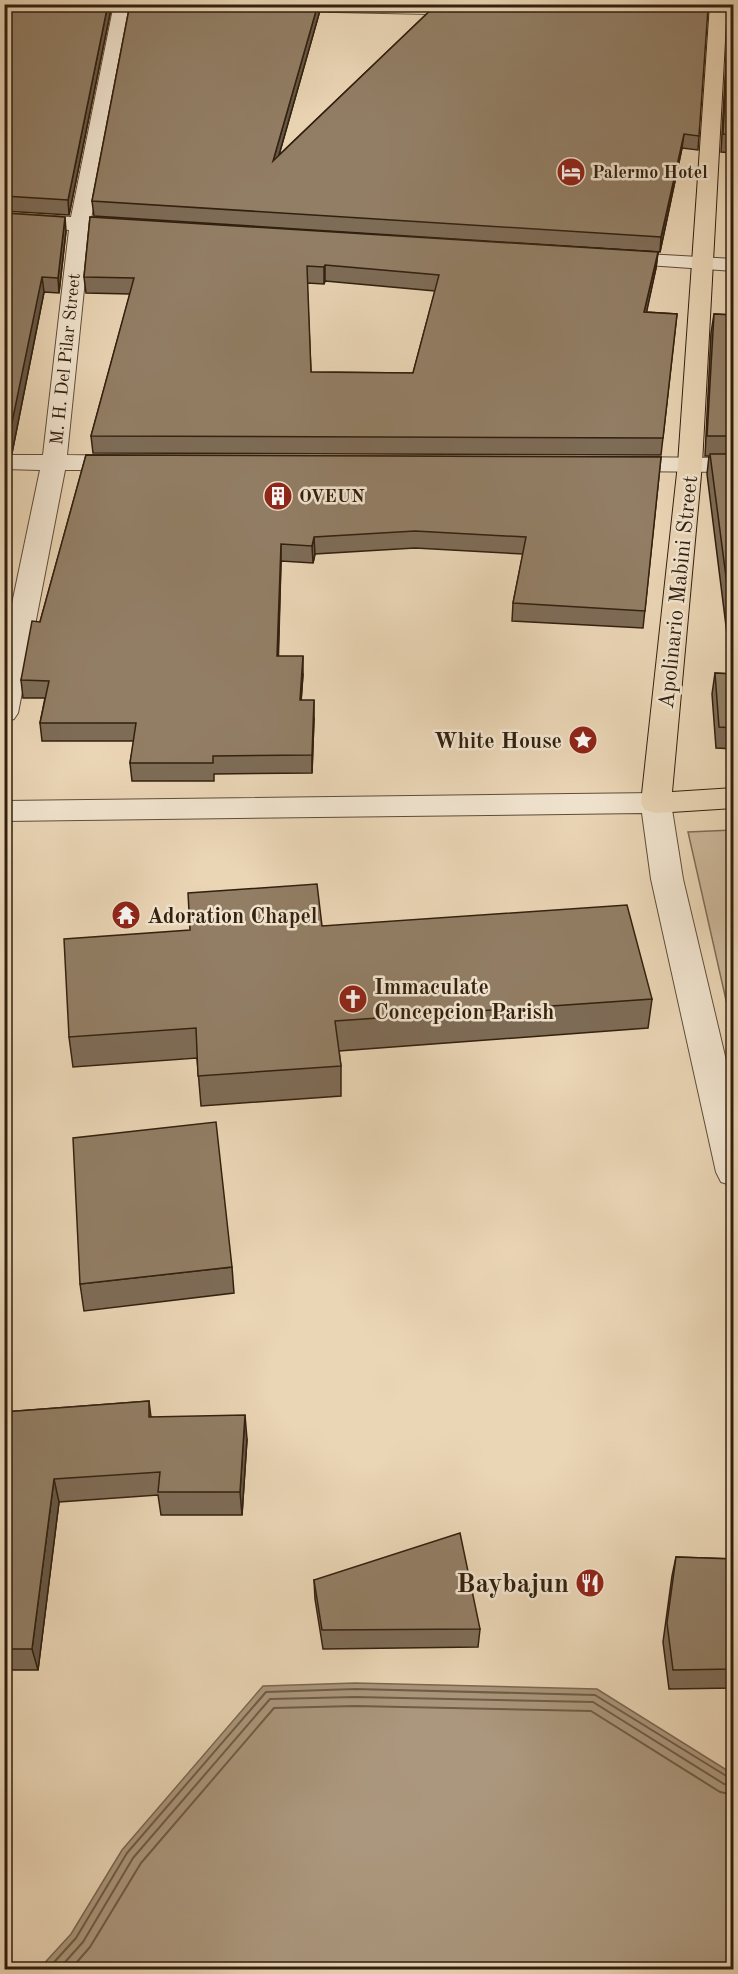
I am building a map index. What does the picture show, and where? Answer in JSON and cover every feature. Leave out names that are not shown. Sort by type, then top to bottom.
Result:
[{"type":"main road","name":"Apolinario Mabini Street","points":[[656,803],[690,464],[715,11]]},
{"type":"main road","points":[[656,803],[734,798]]},
{"type":"street","name":"M. H. Del Pilar Street","points":[[4,713],[54,463],[80,224],[123,4]]},
{"type":"street","points":[[191,4],[491,10]]},
{"type":"street","points":[[4,219],[152,229]]},
{"type":"street","points":[[594,257],[734,265]]},
{"type":"street","points":[[4,462],[148,463]]},
{"type":"street","points":[[596,464],[734,465]]},
{"type":"street","points":[[4,811],[656,803]]},
{"type":"street","name":"Apolinario Mabini Street","points":[[656,803],[667,879],[734,1172]]},
{"type":"shaded area","points":[[734,830],[733,1031],[688,832]]},
{"type":"water","points":[[355,1683],[597,1689],[733,1774],[733,1969],[39,1969],[71,1934],[122,1850],[263,1686]]},
{"type":"building","points":[[4,4],[108,4],[68,200],[4,196]]},
{"type":"building","points":[[130,4],[318,4],[273,161],[437,4],[708,9],[699,136],[684,134],[661,237],[92,201]]},
{"type":"building","points":[[734,5],[734,135],[723,134],[730,6]]},
{"type":"building","points":[[4,213],[65,217],[58,278],[42,277],[9,437],[4,438]]},
{"type":"building","points":[[90,217],[658,252],[644,312],[677,314],[663,438],[91,436],[134,278],[84,277]],"holes":[[[325,265],[439,275],[413,373],[311,372],[307,266],[324,267]]]},
{"type":"building","points":[[714,314],[734,315],[734,436],[707,436]]},
{"type":"building","points":[[710,454],[734,454],[734,638]]},
{"type":"building","points":[[86,455],[661,457],[645,611],[513,603],[526,537],[415,531],[314,537],[312,546],[281,544],[277,656],[303,656],[300,700],[314,700],[312,755],[213,756],[213,763],[130,763],[136,723],[40,723],[49,681],[21,680],[32,621],[40,622]]},
{"type":"building","points":[[715,673],[734,674],[734,728],[719,727]]},
{"type":"building","name":"Immaculate Concepcion Parish","points":[[317,884],[322,926],[627,905],[652,999],[335,1021],[341,1066],[198,1076],[196,1028],[69,1037],[64,939],[190,930],[188,893]]},
{"type":"building","points":[[216,1122],[232,1267],[80,1284],[73,1138]]},
{"type":"building","points":[[149,1401],[149,1417],[245,1415],[240,1492],[158,1492],[160,1472],[54,1479],[32,1649],[4,1649],[4,1412]]},
{"type":"building","points":[[460,1533],[480,1629],[322,1630],[314,1580]]},
{"type":"building","points":[[676,1557],[734,1559],[734,1669],[673,1670],[667,1623]]},
{"type":"place","name":"Palermo Hotel","points":[[571,172]]},
{"type":"place","name":"OVEUN","points":[[278,496]]},
{"type":"place","name":"White House","points":[[583,740]]},
{"type":"place","name":"Adoration Chapel","points":[[126,915]]},
{"type":"place","name":"Immaculate Concepcion Parish","points":[[353,999]]},
{"type":"place","name":"Baybajun","points":[[590,1583]]}]
